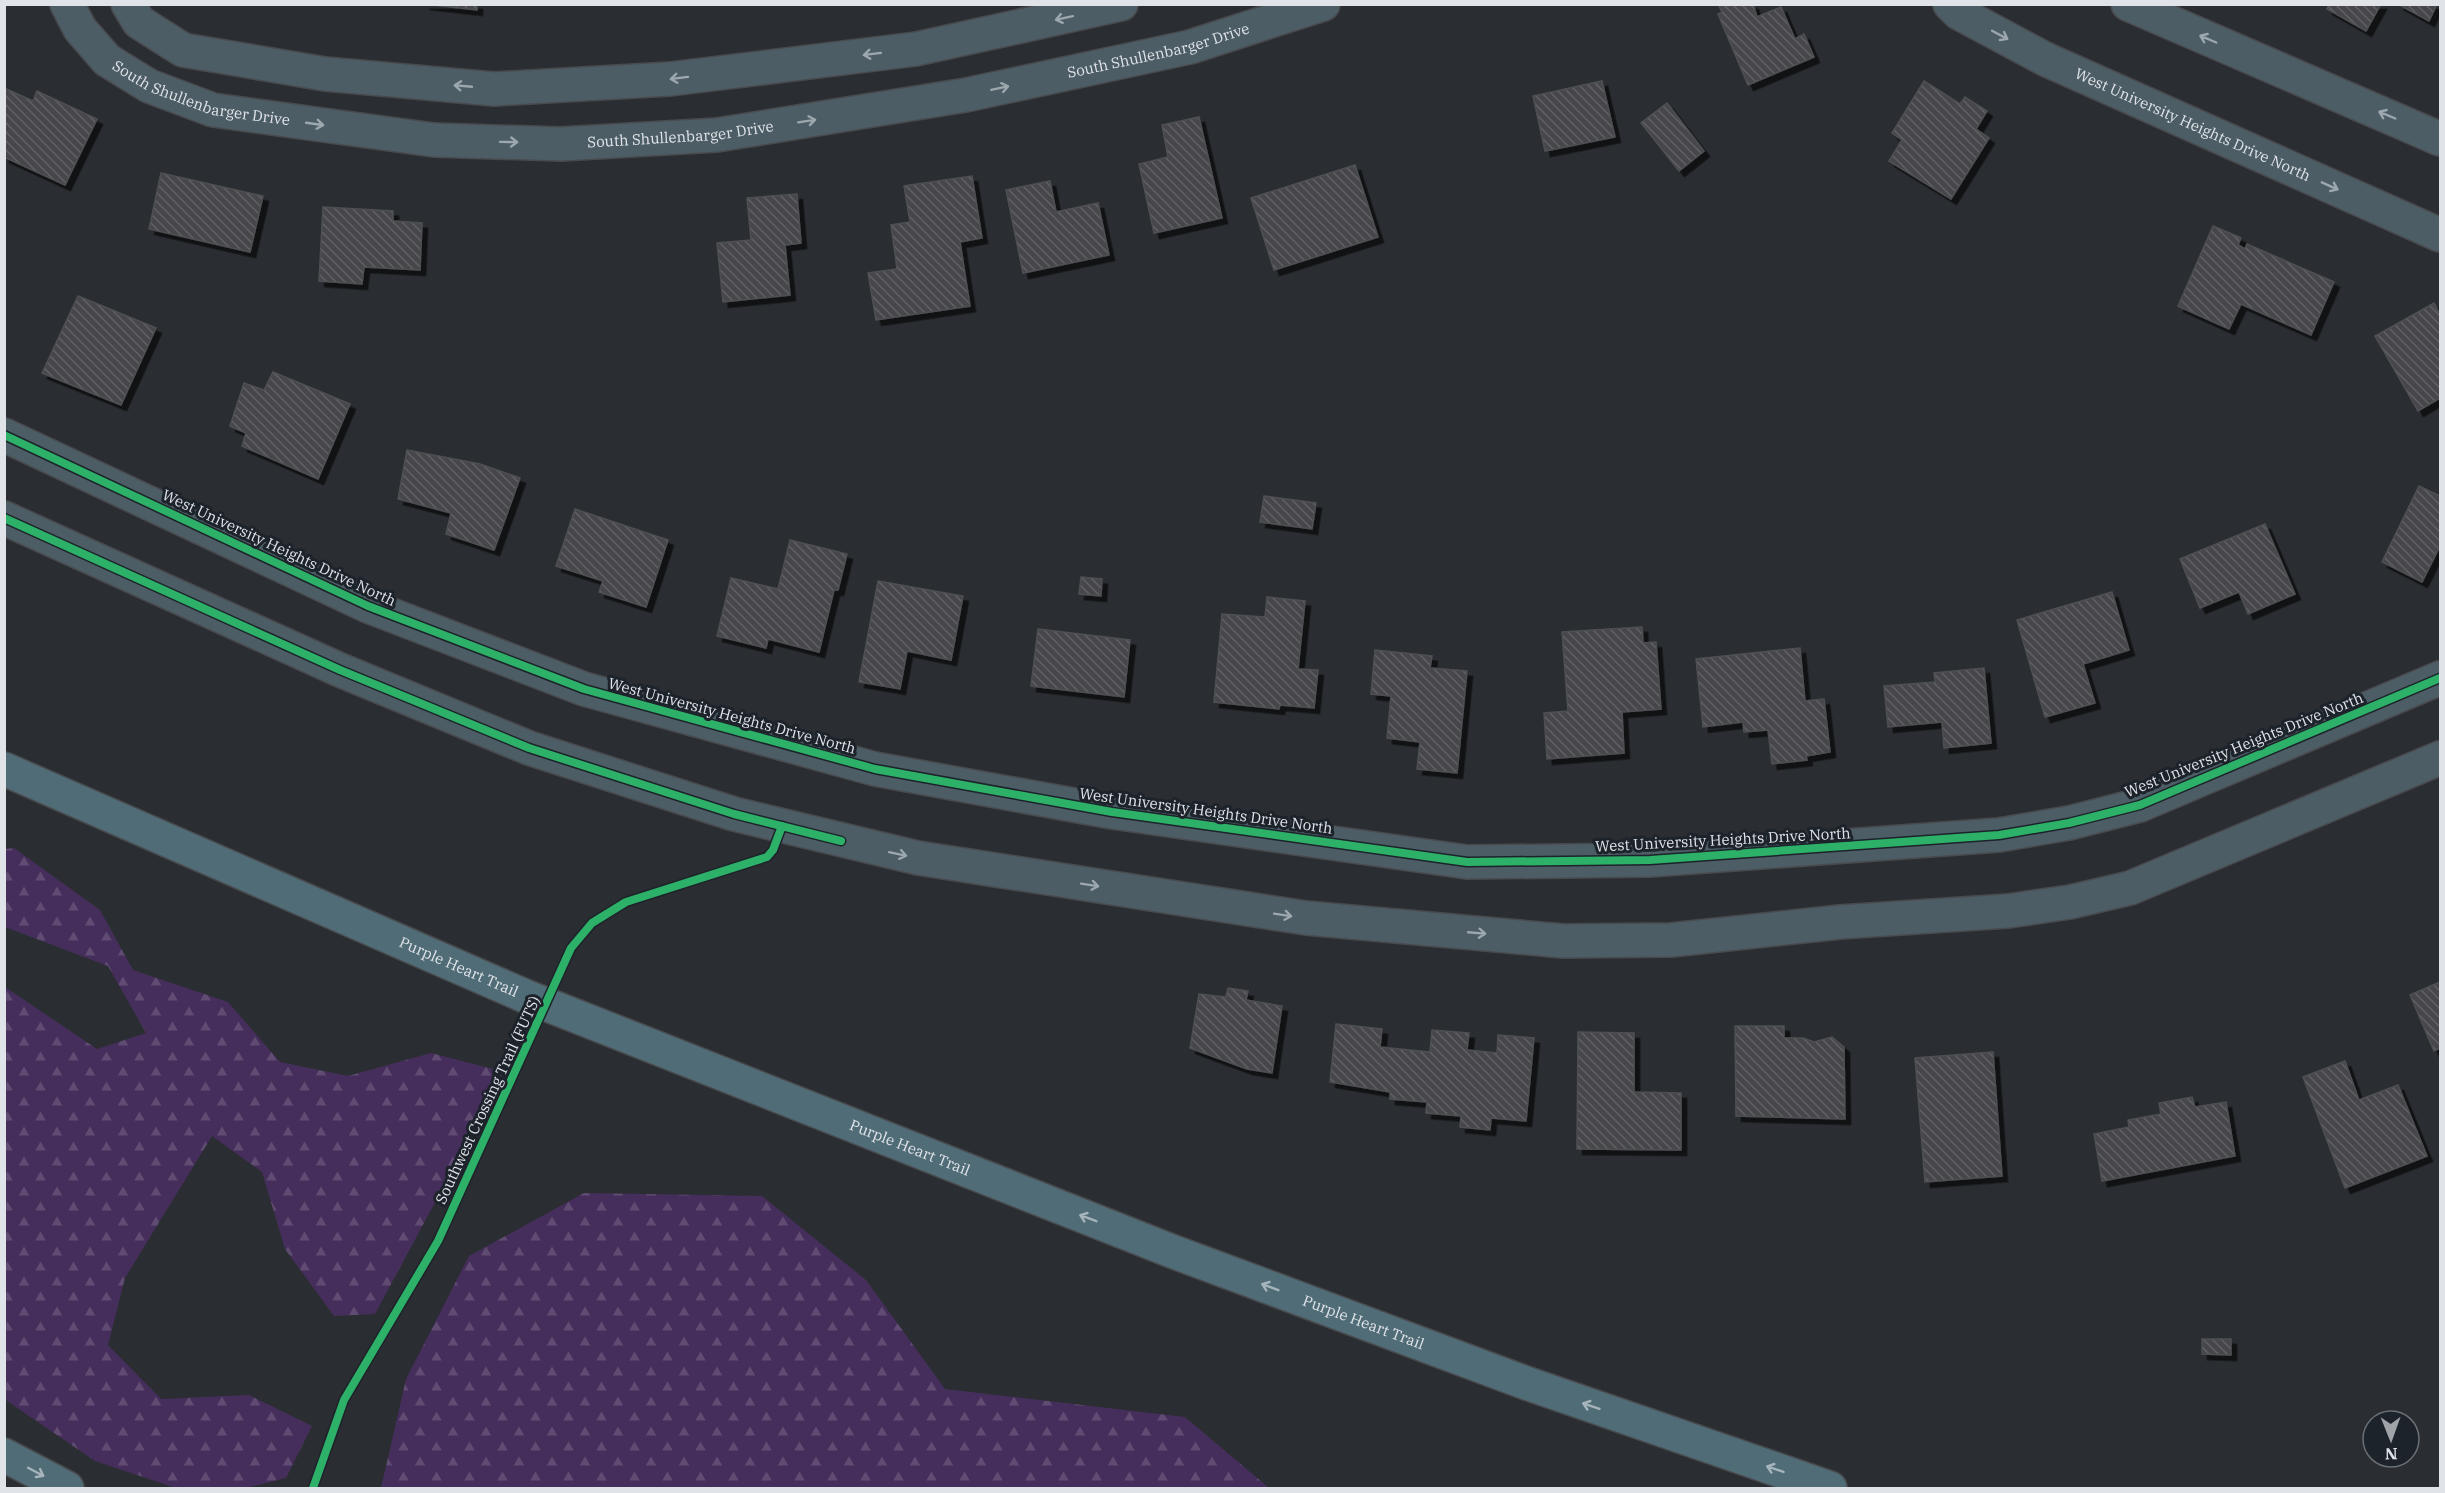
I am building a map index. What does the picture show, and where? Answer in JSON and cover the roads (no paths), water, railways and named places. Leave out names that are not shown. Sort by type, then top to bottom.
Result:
[{"type":"highway","name":"Purple Heart Trail","points":[[4,769],[157,838],[558,1010],[1207,1264],[1526,1383],[1830,1488]]},
{"type":"highway","points":[[4,1455],[67,1488]]},
{"type":"street","name":"South Shullenbarger Drive","points":[[67,4],[80,29],[107,60],[149,86],[213,110],[434,140],[561,144],[717,135],[966,95],[1190,47],[1323,4]]},
{"type":"street","points":[[128,4],[139,21],[183,50],[325,74],[494,89],[670,79],[916,49],[1120,4]]},
{"type":"street","name":"West University Heights Drive North","points":[[1950,4],[1959,13],[2045,59],[2440,235]]},
{"type":"street","points":[[2128,4],[2440,139]]},
{"type":"street","name":"West University Heights Drive North","points":[[4,435],[368,606],[584,689],[875,769],[1112,812],[1467,862],[1650,860],[1999,835],[2069,823],[2140,805],[2440,678]]},
{"type":"street","points":[[4,518],[340,670],[529,748],[734,814],[918,858],[1306,918],[1563,941],[1671,940],[1840,922],[2008,911],[2060,904],[2130,888],[2440,758]]}]
